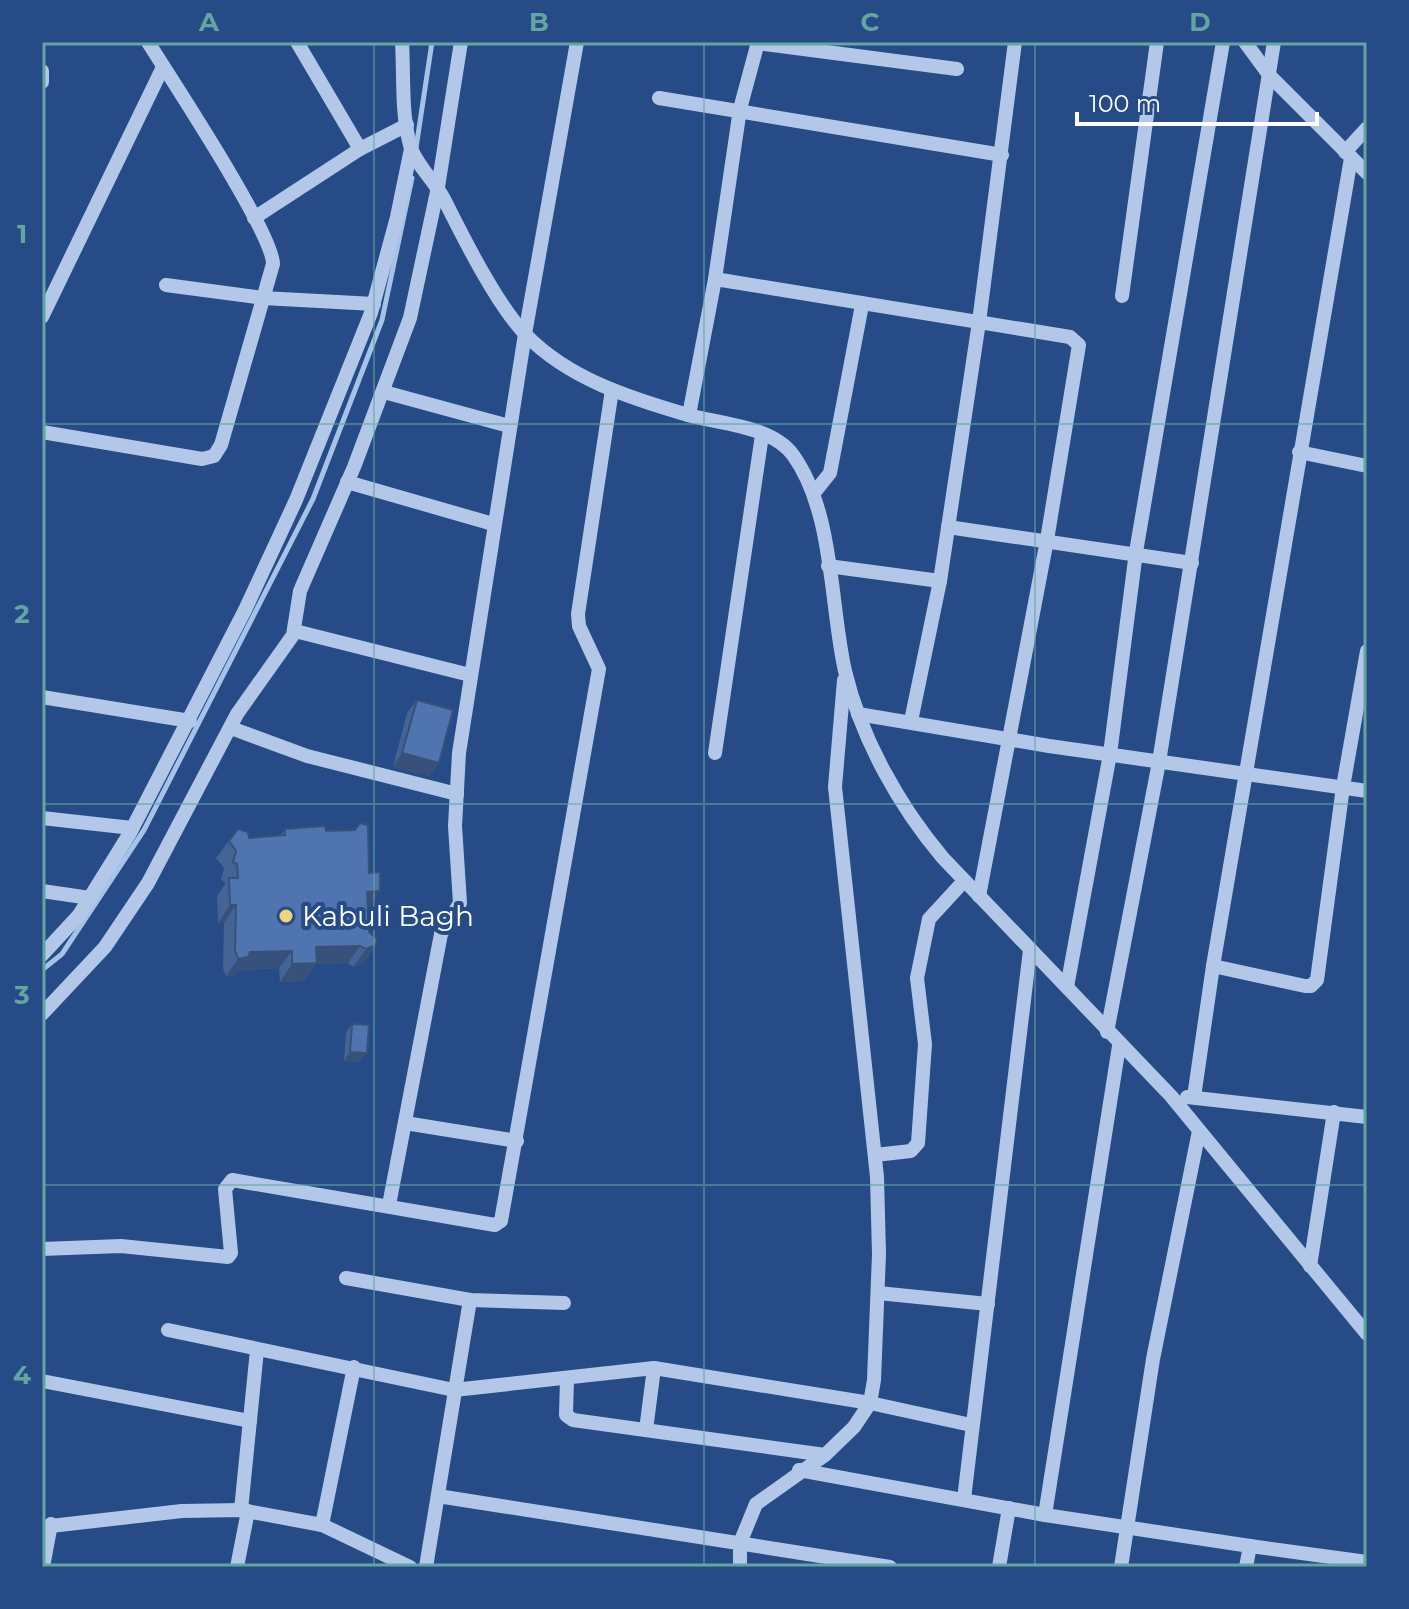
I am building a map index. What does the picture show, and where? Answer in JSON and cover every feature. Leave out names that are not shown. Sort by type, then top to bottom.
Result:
[{"type":"street","points":[[42,432],[202,459],[214,456],[221,445],[263,298],[273,255],[148,42]]},
{"type":"street","points":[[297,42],[360,149]]},
{"type":"street","points":[[42,955],[90,898],[190,721],[296,500],[374,304],[412,151],[407,125],[402,42]]},
{"type":"street","points":[[42,1014],[105,947],[148,883],[231,728],[295,631],[300,591],[384,392],[410,318],[461,42]]},
{"type":"street","points":[[389,1205],[441,934],[460,903],[457,794],[470,675],[509,426],[577,42]]},
{"type":"street","points":[[911,721],[940,581],[979,322],[1015,42]]},
{"type":"street","points":[[1122,296],[1157,42]]},
{"type":"street","points":[[1067,987],[1110,754],[1136,552],[1223,42]]},
{"type":"street","points":[[1245,42],[1270,76],[1367,173]]},
{"type":"street","points":[[1107,1032],[1159,762],[1274,42]]},
{"type":"street","points":[[689,415],[715,279],[740,109],[758,43],[957,69]]},
{"type":"street","points":[[44,308],[163,67]]},
{"type":"street","points":[[42,71],[42,82]]},
{"type":"street","points":[[659,98],[740,109],[1002,155]]},
{"type":"street","points":[[254,218],[360,149],[407,125]]},
{"type":"street","points":[[1194,1097],[1348,155],[1367,128]]},
{"type":"street","points":[[412,151],[436,184],[493,286],[525,334],[580,376],[612,390],[689,415],[762,435],[792,454],[814,493],[845,672],[858,714],[897,793],[929,843],[1119,1046],[1171,1096],[1367,1334]]},
{"type":"street","points":[[715,279],[1070,337],[1079,345],[1047,540],[979,896]]},
{"type":"street","points":[[166,285],[263,298],[374,304]]},
{"type":"street","points":[[814,493],[830,473],[862,305]]},
{"type":"street","points":[[42,1249],[121,1246],[228,1257],[231,1253],[225,1189],[232,1180],[498,1224],[504,1216],[599,669],[579,626],[578,614],[612,390]]},
{"type":"street","points":[[384,392],[509,426]]},
{"type":"street","points":[[715,753],[762,435]]},
{"type":"street","points":[[1299,452],[1367,466]]},
{"type":"street","points":[[347,482],[493,524]]},
{"type":"street","points":[[948,527],[1136,552],[1192,563]]},
{"type":"street","points":[[828,566],[940,581]]},
{"type":"street","points":[[295,631],[470,675]]},
{"type":"street","points":[[1213,966],[1305,986],[1315,984],[1343,787],[1367,651]]},
{"type":"street","points":[[740,1567],[740,1543],[756,1504],[799,1470],[825,1455],[854,1427],[870,1403],[878,1293],[879,1217],[835,787],[845,672]]},
{"type":"street","points":[[42,697],[190,721]]},
{"type":"street","points":[[858,714],[1159,762],[1367,791]]},
{"type":"street","points":[[231,728],[307,756],[457,794]]},
{"type":"street","points":[[42,818],[132,828]]},
{"type":"street","points":[[875,1155],[911,1151],[918,1143],[925,1044],[917,978],[929,919],[964,881]]},
{"type":"street","points":[[42,891],[90,898]]},
{"type":"street","points":[[964,1499],[1030,950]]},
{"type":"street","points":[[1045,1515],[1119,1046]]},
{"type":"street","points":[[1171,1096],[1367,1117]]},
{"type":"street","points":[[1310,1266],[1334,1112]]},
{"type":"street","points":[[405,1123],[517,1141]]},
{"type":"street","points":[[1121,1567],[1153,1359],[1199,1131]]},
{"type":"street","points":[[346,1278],[470,1300],[564,1303]]},
{"type":"street","points":[[878,1293],[988,1304]]},
{"type":"street","points":[[426,1567],[470,1300]]},
{"type":"street","points":[[168,1330],[454,1390],[654,1368],[870,1403],[971,1425]]},
{"type":"street","points":[[237,1567],[257,1350]]},
{"type":"street","points":[[322,1525],[354,1367]]},
{"type":"street","points":[[646,1430],[654,1368]]},
{"type":"street","points":[[567,1379],[568,1417],[825,1455]]},
{"type":"street","points":[[42,1381],[250,1421]]},
{"type":"street","points":[[799,1470],[1045,1515],[1367,1562]]},
{"type":"street","points":[[438,1496],[740,1543],[826,1562],[890,1567]]},
{"type":"street","points":[[999,1567],[1009,1508]]},
{"type":"street","points":[[43,1567],[47,1526],[182,1511],[244,1511],[322,1525],[410,1567]]},
{"type":"street","points":[[1246,1567],[1250,1546]]},
{"type":"building","points":[[417,700],[453,710],[439,763],[402,753]]},
{"type":"building","name":"Kabuli Bagh","points":[[360,823],[368,825],[369,873],[380,872],[380,891],[367,892],[369,932],[377,939],[376,945],[366,949],[360,946],[316,947],[317,963],[292,964],[292,951],[250,952],[248,957],[238,959],[235,950],[236,905],[230,905],[229,878],[238,878],[237,864],[233,862],[236,851],[229,841],[238,829],[248,832],[249,838],[285,835],[285,829],[325,826],[326,831],[355,830]]},
{"type":"building","points":[[352,1024],[369,1025],[367,1053],[350,1052]]},
{"type":"waterway","points":[[416,148],[432,42]]},
{"type":"waterway","points":[[42,970],[62,954],[144,830],[313,499],[382,320],[412,178]]},
{"type":"place","name":"Kabuli Bagh","points":[[286,916]]}]
